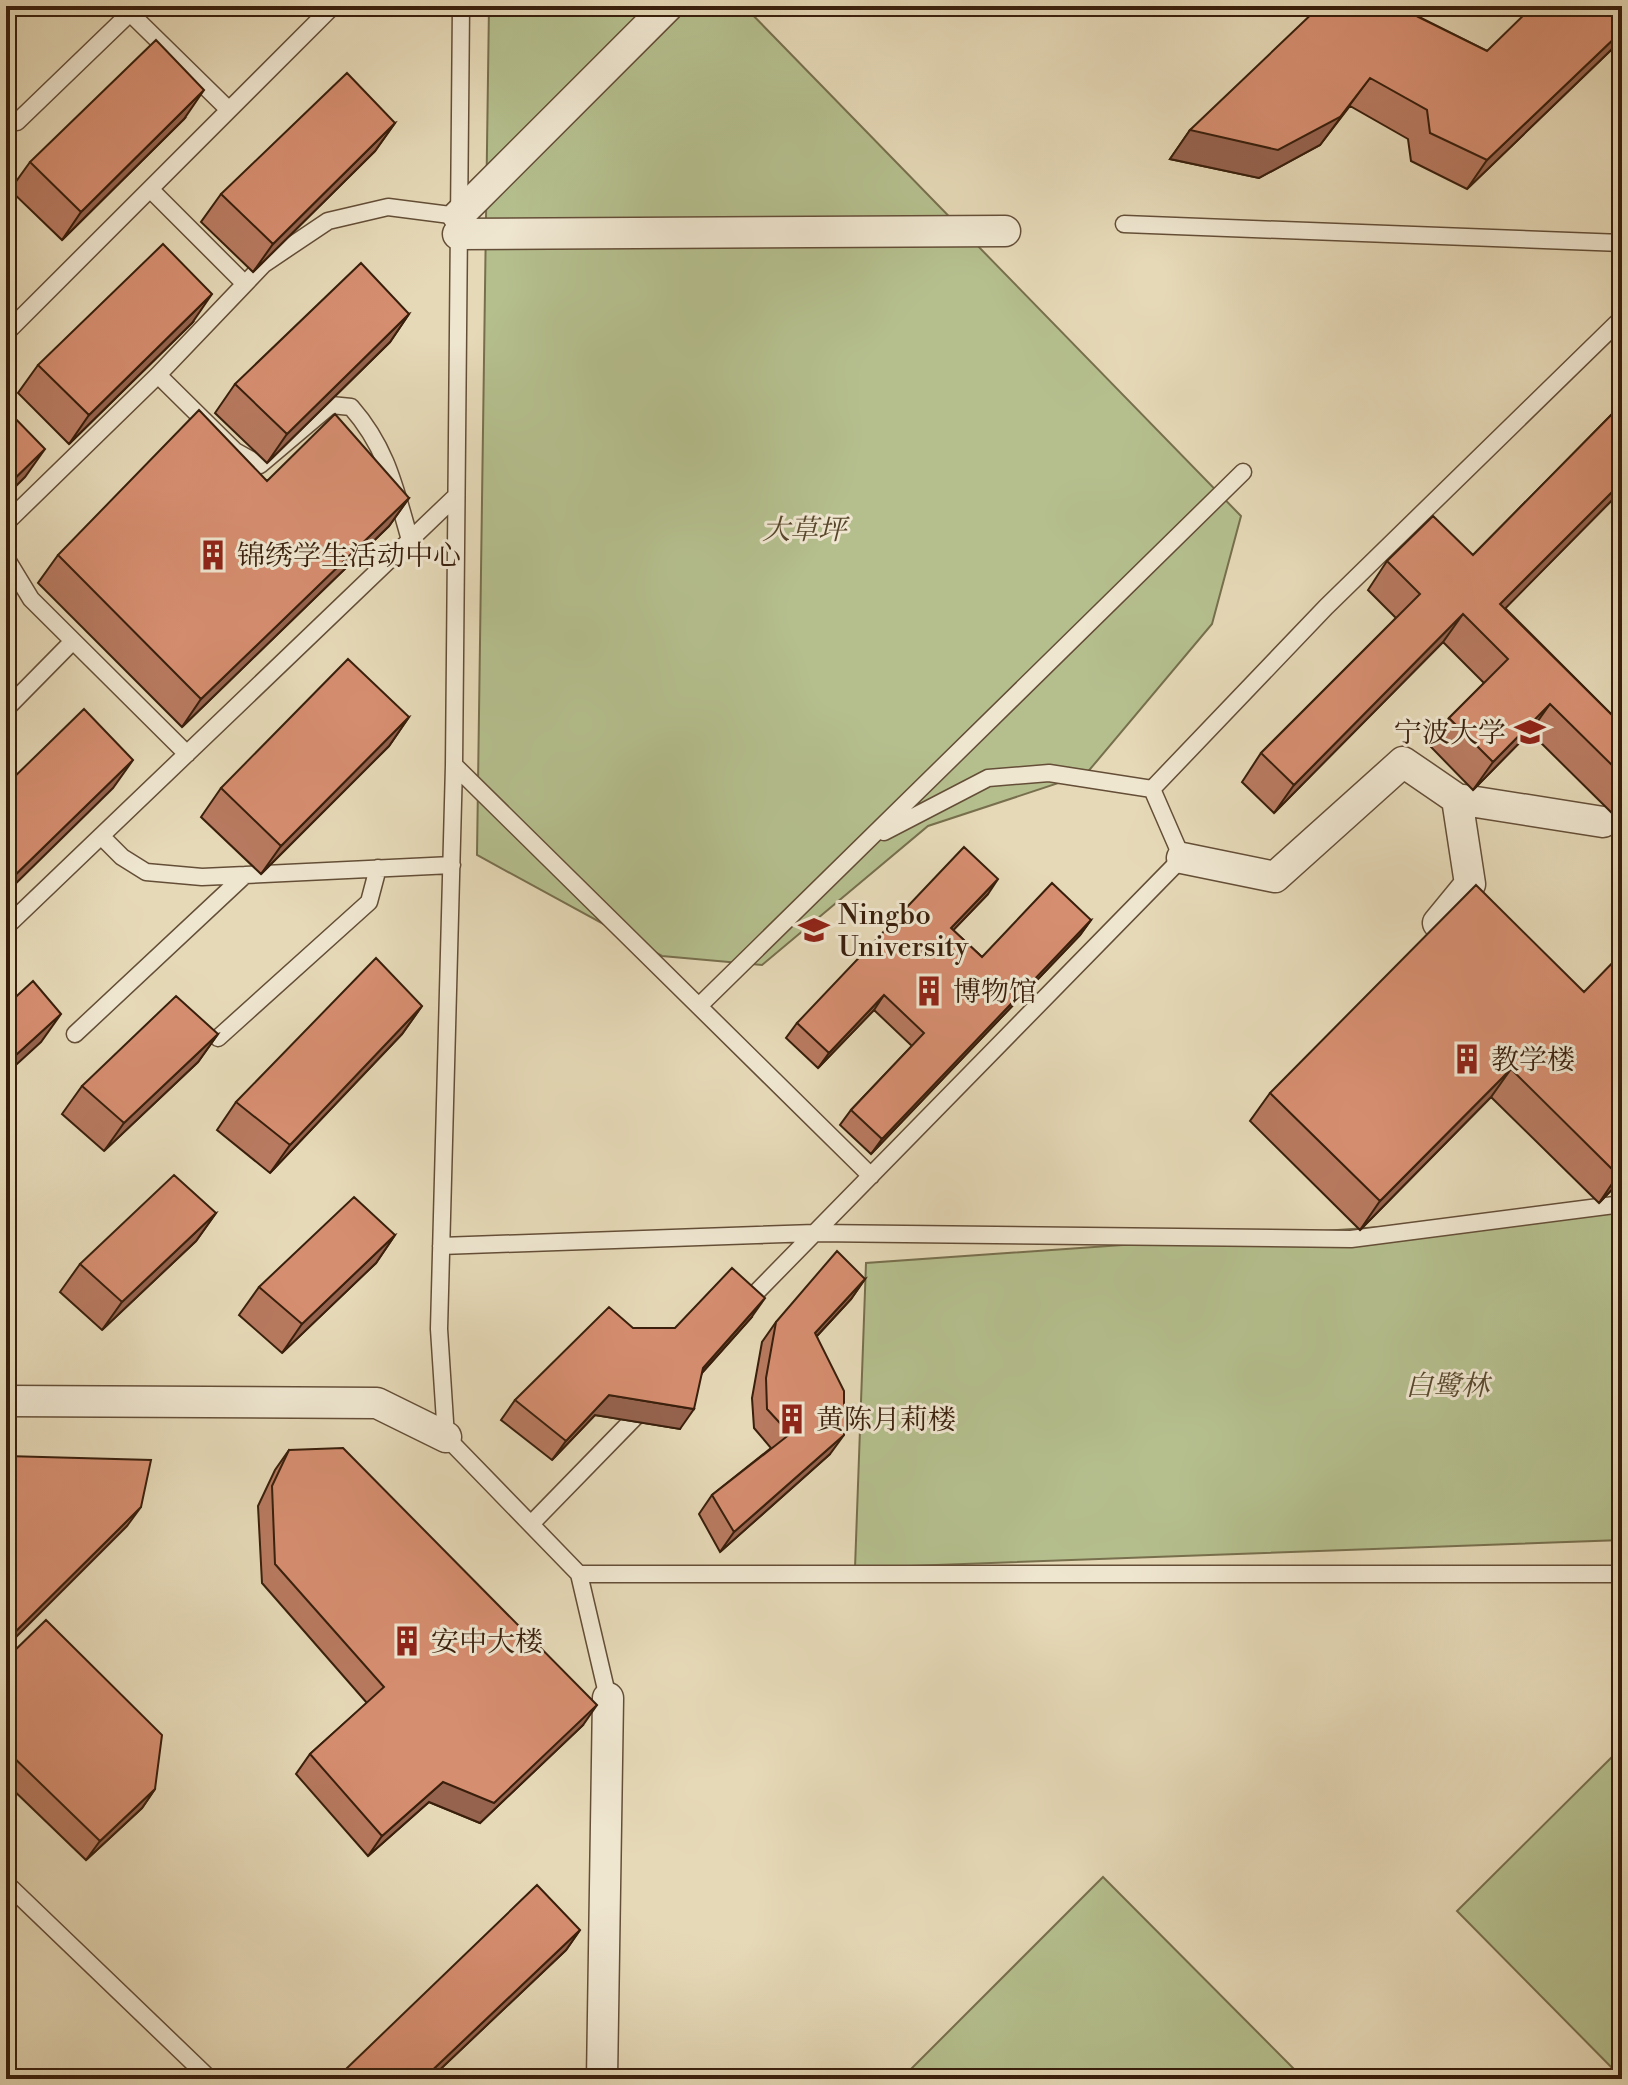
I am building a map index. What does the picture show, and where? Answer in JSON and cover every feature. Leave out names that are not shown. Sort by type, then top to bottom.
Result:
[{"type":"street","points":[[458,225],[668,6]]},
{"type":"street","points":[[458,225],[1005,231]]},
{"type":"street","points":[[1182,858],[1275,877],[1403,762],[1457,799],[1603,822]]},
{"type":"street","points":[[1438,923],[1470,884],[1457,799]]},
{"type":"street","points":[[6,1401],[377,1403],[446,1437]]},
{"type":"street","points":[[602,2079],[608,1698]]},
{"type":"lane","points":[[461,6],[454,765],[439,1329],[446,1437],[579,1574],[608,1698]]},
{"type":"lane","points":[[6,333],[330,9]]},
{"type":"lane","points":[[17,122],[130,13],[229,110]]},
{"type":"lane","points":[[151,190],[244,283]]},
{"type":"lane","points":[[6,523],[158,375],[264,264],[328,221],[388,207],[458,225]]},
{"type":"lane","points":[[1124,224],[1622,243]]},
{"type":"lane","points":[[1152,789],[1326,607],[1622,318]]},
{"type":"lane","points":[[158,375],[235,451],[260,465],[331,405],[351,407],[374,433],[388,461],[410,540]]},
{"type":"lane","points":[[699,1006],[1243,472]]},
{"type":"lane","points":[[6,927],[456,496]]},
{"type":"lane","points":[[6,558],[31,599],[187,754]]},
{"type":"lane","points":[[6,709],[73,641]]},
{"type":"lane","points":[[454,765],[871,1176]]},
{"type":"lane","points":[[868,840],[988,778],[1049,773],[1152,789]]},
{"type":"lane","points":[[728,1322],[1182,858],[1152,789]]},
{"type":"lane","points":[[101,836],[122,857],[146,872],[202,877],[452,865]]},
{"type":"lane","points":[[218,1038],[369,902],[378,868]]},
{"type":"lane","points":[[75,1034],[245,875]]},
{"type":"lane","points":[[441,1246],[815,1233],[1351,1239],[1614,1204],[1622,1189]]},
{"type":"lane","points":[[531,1524],[662,1390]]},
{"type":"lane","points":[[579,1574],[1622,1574]]},
{"type":"lane","points":[[6,1883],[210,2079]]},
{"type":"green space","name":"大草坪","points":[[489,6],[744,6],[1241,516],[1212,624],[1086,774],[928,826],[762,965],[662,956],[477,855]]},
{"type":"green space","name":"白鹭林","points":[[1622,1210],[1622,1540],[855,1568],[866,1263]]},
{"type":"green space","points":[[1622,1749],[1622,2078],[1457,1911]]},
{"type":"green space","points":[[1103,1877],[1304,2079],[901,2079]]},
{"type":"building","points":[[1320,6],[1426,6],[1418,17],[1487,51],[1533,6],[1615,6],[1622,13],[1622,31],[1487,160],[1430,133],[1427,110],[1370,78],[1340,117],[1278,150],[1190,130]]},
{"type":"building","points":[[156,40],[204,90],[81,212],[30,162]]},
{"type":"building","points":[[347,73],[395,123],[273,244],[221,194]]},
{"type":"building","points":[[163,244],[212,294],[89,415],[38,365]]},
{"type":"building","points":[[361,263],[409,314],[287,434],[235,384]]},
{"type":"building","points":[[1622,404],[1622,482],[1500,604],[1622,725],[1622,775],[1550,704],[1493,762],[1449,718],[1508,659],[1463,614],[1294,785],[1261,753],[1420,594],[1387,561],[1433,516],[1473,555]]},
{"type":"building","points":[[6,409],[45,449],[6,487]]},
{"type":"building","name":"锦绣学生活动中心","points":[[199,410],[267,481],[335,414],[409,498],[201,699],[58,555]]},
{"type":"building","points":[[348,659],[409,717],[281,846],[221,788]]},
{"type":"building","points":[[84,709],[133,760],[10,880],[6,876],[6,785]]},
{"type":"building","name":"博物馆","points":[[964,847],[998,879],[951,928],[982,957],[1052,883],[1091,920],[882,1139],[851,1110],[924,1033],[884,995],[829,1053],[797,1023]]},
{"type":"building","name":"教学楼","points":[[1476,885],[1584,992],[1622,953],[1622,1171],[1618,1175],[1511,1069],[1380,1201],[1270,1093]]},
{"type":"building","points":[[376,958],[422,1006],[290,1145],[236,1102]]},
{"type":"building","points":[[33,981],[61,1014],[6,1064],[6,1006]]},
{"type":"building","points":[[176,996],[218,1034],[124,1123],[82,1086]]},
{"type":"building","points":[[174,1175],[216,1213],[122,1302],[80,1264]]},
{"type":"building","points":[[354,1197],[395,1235],[302,1324],[259,1287]]},
{"type":"building","name":"黄陈月莉楼","points":[[837,1251],[865,1279],[815,1333],[844,1391],[844,1435],[734,1532],[712,1495],[790,1434],[767,1409],[766,1378],[776,1322]]},
{"type":"building","points":[[732,1268],[765,1298],[703,1368],[694,1409],[609,1395],[566,1441],[515,1400],[609,1307],[633,1328],[675,1328]]},
{"type":"building","name":"安中大楼","points":[[343,1448],[597,1705],[494,1803],[443,1782],[382,1836],[310,1754],[384,1687],[275,1564],[272,1486],[289,1450]]},
{"type":"building","points":[[6,1456],[151,1460],[141,1507],[6,1641]]},
{"type":"building","points":[[46,1620],[162,1735],[155,1789],[100,1841],[6,1750],[6,1659]]},
{"type":"building","points":[[537,1885],[580,1930],[423,2079],[355,2079],[345,2070]]},
{"type":"place","name":"锦绣学生活动中心","points":[[213,555]]},
{"type":"place","name":"宁波大学","points":[[1530,732]]},
{"type":"place","name":"Ningbo University","points":[[814,930]]},
{"type":"place","name":"博物馆","points":[[929,991]]},
{"type":"place","name":"教学楼","points":[[1467,1059]]},
{"type":"place","name":"黄陈月莉楼","points":[[792,1419]]},
{"type":"place","name":"安中大楼","points":[[407,1641]]}]
